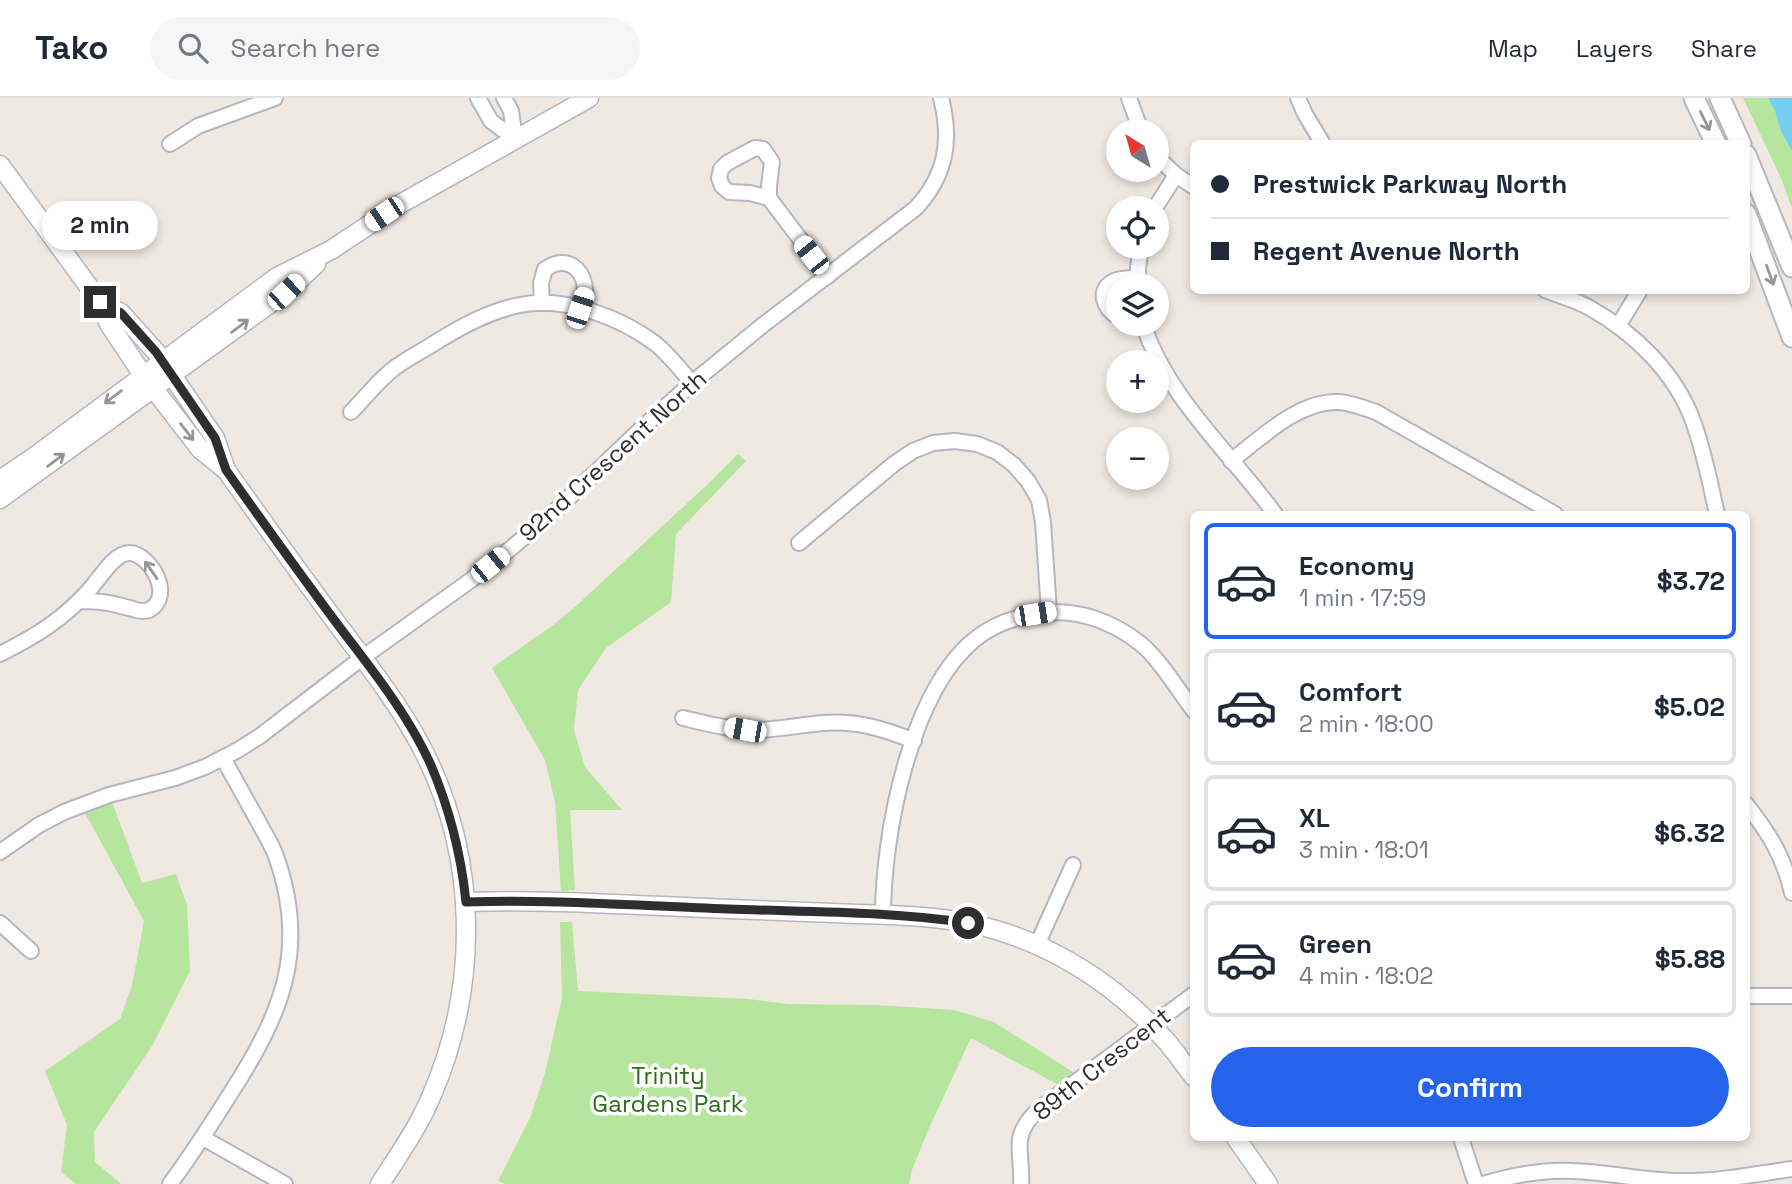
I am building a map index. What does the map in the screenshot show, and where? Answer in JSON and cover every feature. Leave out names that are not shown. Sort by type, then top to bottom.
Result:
[{"type":"main road","points":[[1694,98],[1714,140]]},
{"type":"main road","points":[[1720,98],[1739,140]]},
{"type":"main road","points":[[1750,165],[1792,267]]},
{"type":"main road","points":[[1750,224],[1792,337]]},
{"type":"street","points":[[170,144],[198,126],[275,98]]},
{"type":"street","points":[[478,98],[491,121],[515,139]]},
{"type":"street","points":[[504,98],[512,111],[515,139]]},
{"type":"street","points":[[0,480],[168,368],[277,277],[331,250],[401,202],[589,98]]},
{"type":"street","name":"92nd Crescent North","points":[[0,852],[39,825],[90,801],[176,778],[223,758],[260,736],[471,580],[525,536],[692,383],[763,325],[908,215],[923,200],[936,180],[944,159],[947,137],[942,98]]},
{"type":"street","points":[[1129,98],[1137,119]]},
{"type":"street","points":[[1298,98],[1321,140]]},
{"type":"street","points":[[0,165],[100,302],[109,324],[148,382],[201,450],[226,470],[403,714],[441,791],[463,872],[467,945],[462,993],[443,1067],[431,1098],[380,1184]]},
{"type":"street","points":[[1169,168],[1190,184]]},
{"type":"street","points":[[1163,196],[1176,175]]},
{"type":"street","points":[[769,198],[828,276]]},
{"type":"street","points":[[542,303],[541,283],[545,270],[555,264],[564,263],[574,266],[582,274],[585,292],[580,308]]},
{"type":"street","points":[[1106,290],[1103,294],[1106,306]]},
{"type":"street","points":[[1618,326],[1638,294]]},
{"type":"street","points":[[1584,297],[1638,342],[1660,365],[1678,390],[1702,447],[1716,511]]},
{"type":"street","points":[[100,302],[121,313],[168,368],[215,438],[226,470]]},
{"type":"street","points":[[351,412],[392,370],[451,333],[502,310],[542,303],[580,308],[610,317],[635,330],[658,346],[692,383]]},
{"type":"street","points":[[1147,336],[1160,364],[1206,431],[1273,511]]},
{"type":"street","points":[[0,499],[135,400],[148,382]]},
{"type":"street","points":[[1231,461],[1301,410],[1339,402],[1376,412],[1550,511]]},
{"type":"street","points":[[799,543],[913,451],[933,443],[977,444],[997,452],[1014,465],[1028,481],[1038,500],[1043,522],[1049,612]]},
{"type":"street","points":[[0,654],[36,636],[65,615],[120,555],[129,553],[139,556],[157,578],[161,588],[155,604],[142,611],[105,601],[80,601]]},
{"type":"street","points":[[883,915],[883,890],[895,803],[906,760],[941,679],[956,658],[975,639],[997,625],[1022,616],[1049,612],[1073,613],[1099,620],[1122,631],[1143,646],[1190,706]]},
{"type":"street","points":[[683,718],[745,730],[849,723],[872,726],[914,741]]},
{"type":"street","points":[[170,1184],[203,1138],[256,1053],[271,1025],[288,970],[289,911],[283,880],[275,854],[223,758]]},
{"type":"street","points":[[1750,809],[1779,851],[1792,893]]},
{"type":"street","points":[[1037,945],[1073,865]]},
{"type":"street","points":[[466,902],[567,903],[883,915],[968,923],[997,930],[1037,945],[1102,982],[1152,1025],[1190,1072]]},
{"type":"street","points":[[0,923],[32,951]]},
{"type":"street","points":[[1750,996],[1792,996]]},
{"type":"street","name":"89th Crescent","points":[[1024,1183],[1019,1142],[1029,1118],[1190,997]]},
{"type":"street","points":[[203,1138],[285,1184]]},
{"type":"street","points":[[1238,1141],[1268,1184]]},
{"type":"street","points":[[1462,1141],[1476,1184]]},
{"type":"street","points":[[1483,1184],[1541,1171],[1572,1170],[1681,1182],[1719,1180],[1792,1169]]},
{"type":"green space","points":[[1743,98],[1792,98],[1792,208],[1781,178]]},
{"type":"green space","points":[[738,454],[746,461],[676,534],[671,602],[606,648],[578,690],[574,730],[585,767],[622,810],[570,810],[575,890],[561,891],[555,802],[545,760],[492,668],[575,607]]},
{"type":"green space","points":[[112,802],[142,883],[176,874],[187,905],[190,971],[152,1046],[94,1132],[95,1162],[121,1184],[76,1184],[61,1172],[67,1125],[45,1071],[120,1019],[132,986],[144,921],[85,813]]},
{"type":"green space","name":"Trinity Gardens Park","points":[[560,922],[572,922],[578,991],[748,999],[788,1004],[876,1005],[954,1010],[994,1022],[1073,1072],[1057,1084],[971,1038],[929,1128],[909,1184],[506,1184],[498,1181],[530,1118],[545,1073],[562,998]]},
{"type":"water","points":[[1768,98],[1792,98],[1792,151],[1781,131]]},
{"type":"route","points":[[100,302],[121,313],[173,374],[215,438],[226,470],[387,691],[412,730],[441,791],[463,872],[466,902],[567,903],[883,915],[968,923]]}]
